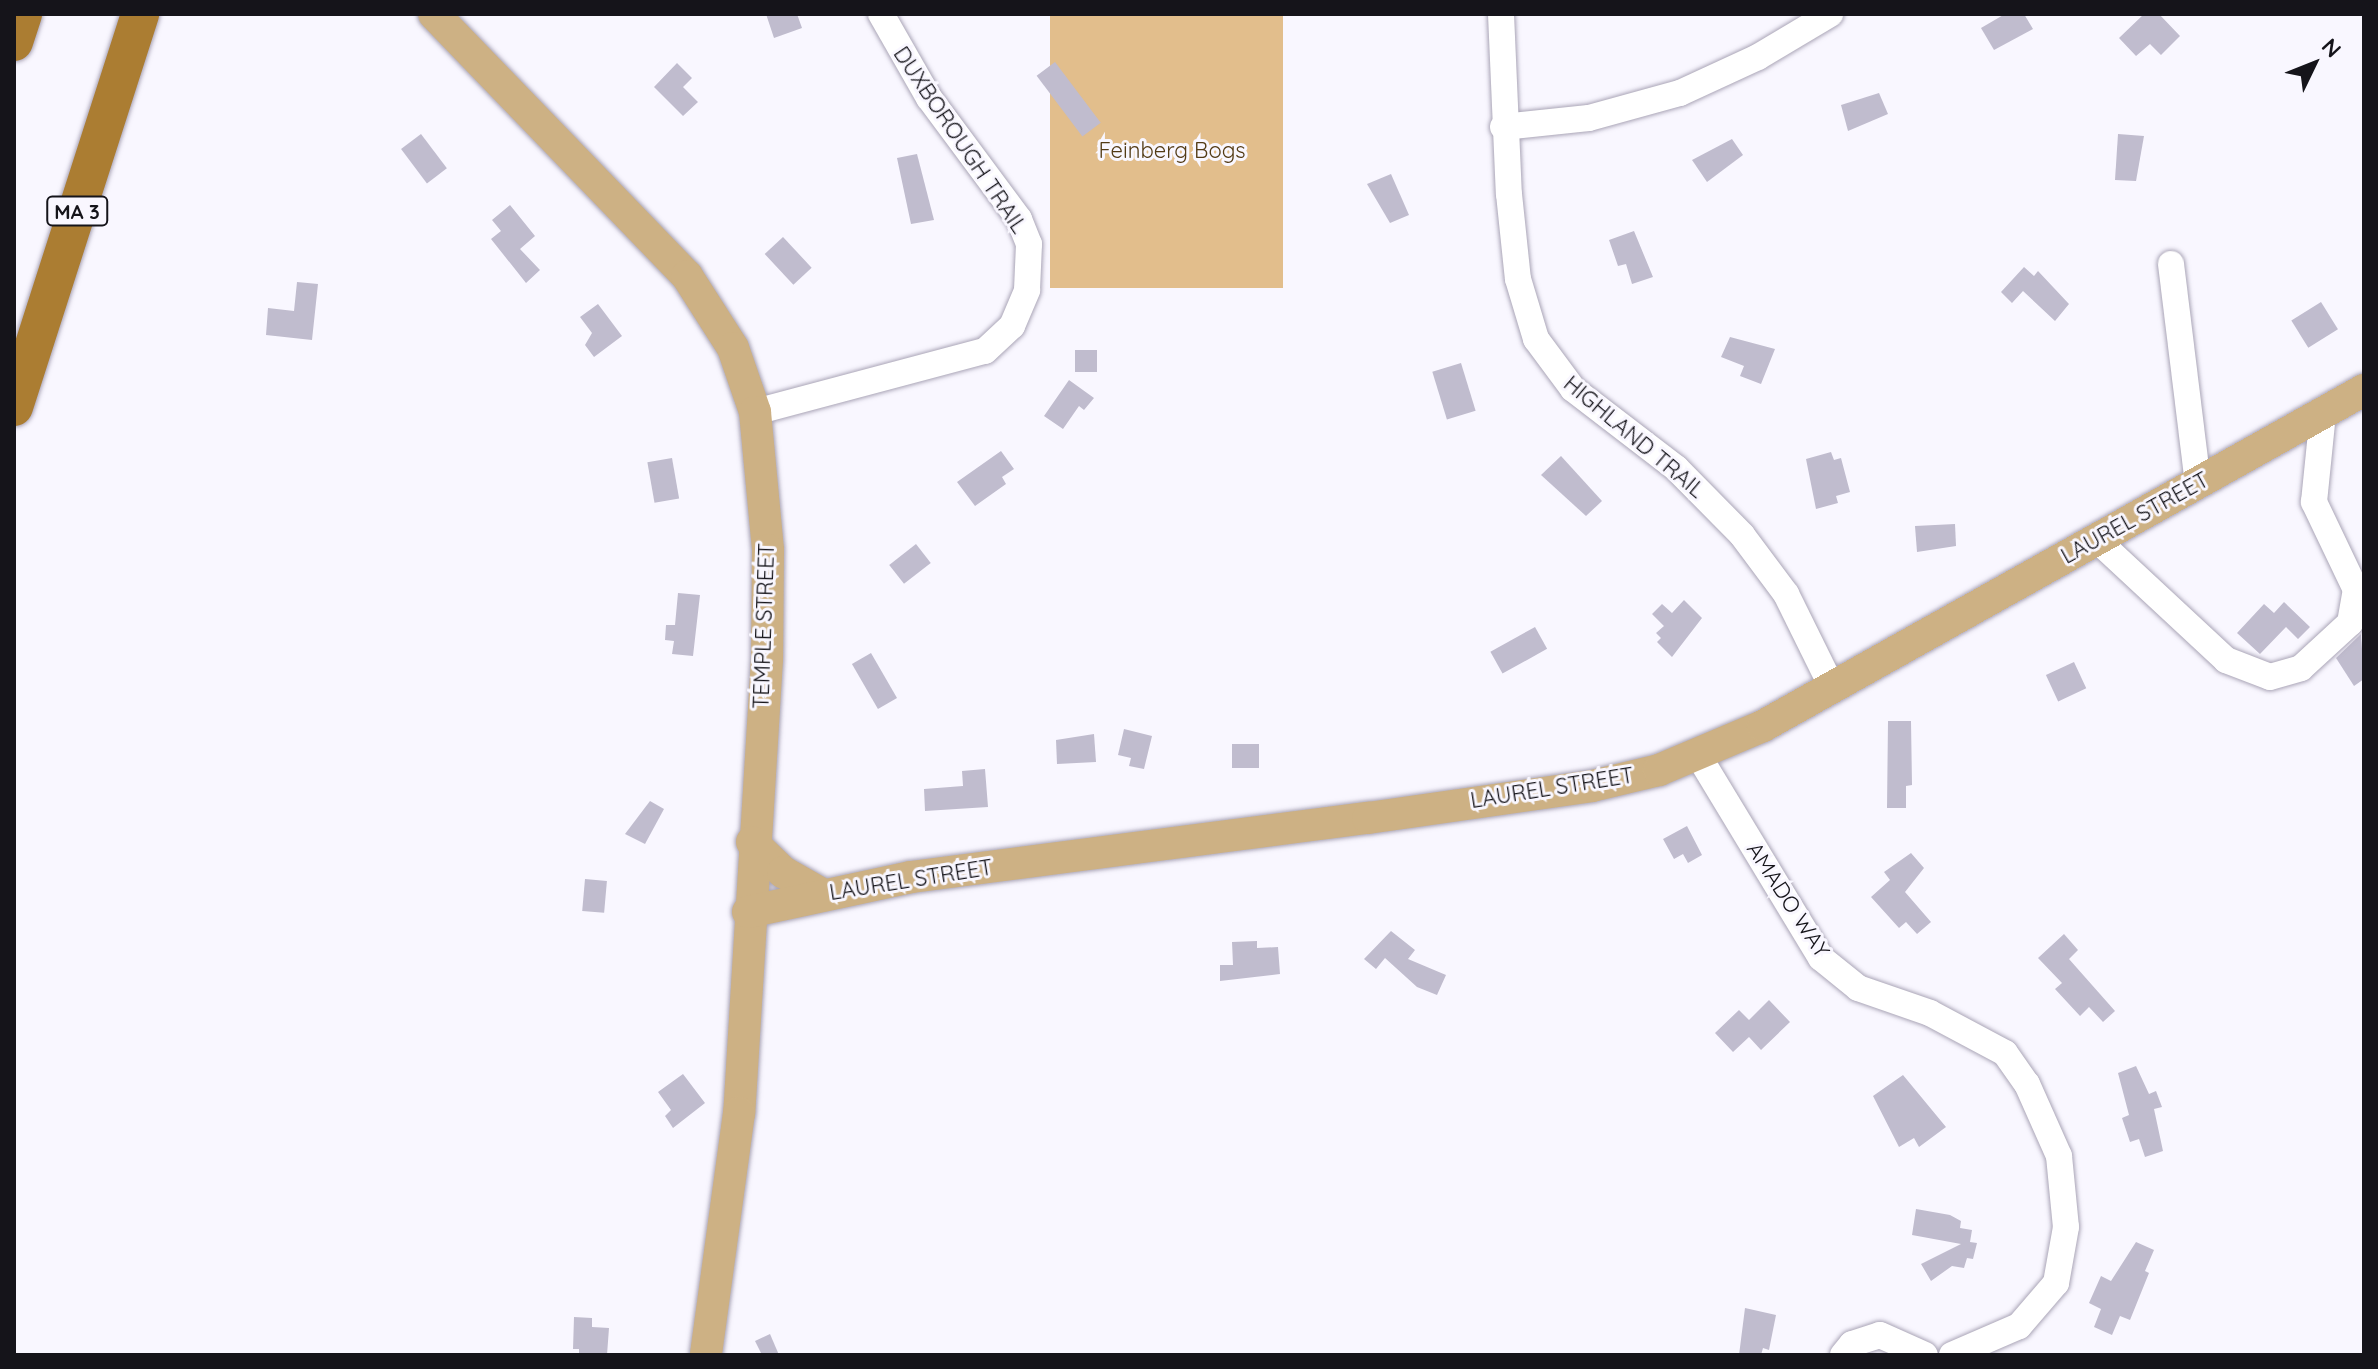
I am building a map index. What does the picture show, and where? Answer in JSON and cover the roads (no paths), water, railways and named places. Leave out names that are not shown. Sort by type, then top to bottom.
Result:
[{"type":"highway","points":[[14,42],[23,14]]},
{"type":"highway","name":"MA 3","points":[[14,407],[140,14]]},
{"type":"main road","name":"TEMPLE STREET","points":[[434,14],[687,276],[733,348],[755,412],[769,594],[752,842],[739,1113],[706,1355]]},
{"type":"main road","name":"LAUREL STREET","points":[[748,912],[911,877],[1592,786],[1698,755],[1832,687],[2364,390]]},
{"type":"main road","points":[[752,842],[790,877],[822,894]]},
{"type":"street","name":"DUXBOROUGH TRAIL","points":[[755,412],[985,351],[1000,341],[1021,308],[1031,259],[1019,219],[929,98],[881,14]]},
{"type":"street","name":"HIGHLAND TRAIL","points":[[1501,14],[1503,127],[1518,279],[1544,356],[1589,404],[1676,468],[1742,535],[1786,594],[1832,687]]},
{"type":"street","points":[[1503,127],[1589,118],[1680,93],[1758,57],[1830,14]]},
{"type":"street","points":[[2171,264],[2198,484]]},
{"type":"street","points":[[2096,539],[2226,660],[2270,677],[2301,668],[2350,623],[2356,590],[2314,502],[2323,413]]},
{"type":"street","name":"AMADO WAY","points":[[1698,755],[1821,958],[1858,988],[1930,1013],[2005,1053],[2027,1084],[2059,1156],[2066,1227],[2056,1283],[2019,1326],[1952,1355]]},
{"type":"street","points":[[1843,1355],[1852,1344],[1880,1335],[1925,1355]]},
{"type":"park label","name":"Feinberg Bogs","points":[[1172,151]]}]
